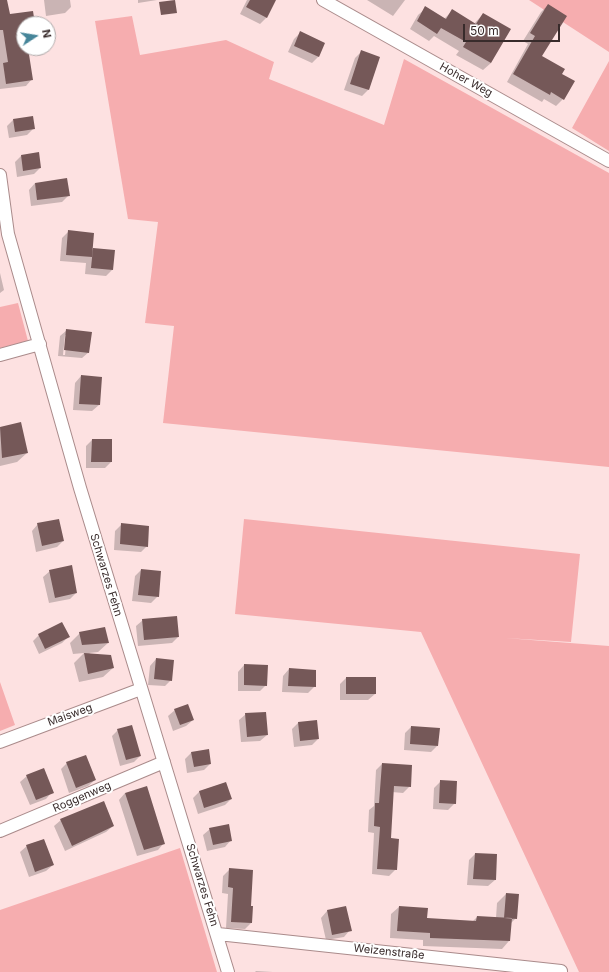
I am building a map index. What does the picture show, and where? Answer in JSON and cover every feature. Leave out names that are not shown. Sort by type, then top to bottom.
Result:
[{"type":"street","name":"Hoher Weg","points":[[323,0],[609,160]]},
{"type":"street","name":"Schwarzes Fehn","points":[[0,174],[8,234],[80,488],[218,934],[228,972]]},
{"type":"street","points":[[0,355],[40,344]]},
{"type":"street","name":"Maisweg","points":[[0,742],[141,689]]},
{"type":"street","name":"Roggenweg","points":[[0,831],[164,762]]},
{"type":"street","name":"Weizenstraße","points":[[218,934],[561,971]]},
{"type":"shaded area","points":[[529,0],[609,0],[609,52]]},
{"type":"shaded area","points":[[132,16],[140,55],[226,40],[274,62],[269,79],[384,125],[404,59],[609,173],[609,467],[163,423],[174,326],[145,323],[158,222],[128,219],[95,21]]},
{"type":"shaded area","points":[[609,61],[609,151],[572,128]]},
{"type":"shaded area","points":[[18,303],[28,341],[0,348],[0,307]]},
{"type":"shaded area","points":[[244,519],[580,554],[571,642],[505,638],[609,646],[609,972],[579,972],[421,632],[235,614]]},
{"type":"shaded area","points":[[0,682],[15,725],[0,731]]},
{"type":"shaded area","points":[[180,848],[217,972],[0,972],[0,910]]},
{"type":"building","points":[[0,0],[7,0],[10,14],[33,11],[34,16],[16,16],[16,56],[29,56],[33,80],[6,84],[3,63],[8,62],[3,30],[0,30]]},
{"type":"building","points":[[175,0],[177,13],[161,15],[159,2]]},
{"type":"building","points":[[250,0],[276,0],[267,18],[246,7]]},
{"type":"building","points":[[548,4],[567,16],[542,56],[565,69],[562,74],[575,81],[564,100],[551,92],[550,95],[513,74],[535,36],[530,33]]},
{"type":"building","points":[[425,6],[446,19],[452,9],[476,24],[483,13],[511,29],[491,63],[463,47],[466,42],[441,28],[437,34],[417,21]]},
{"type":"building","points":[[300,31],[325,43],[319,57],[294,46]]},
{"type":"building","points":[[361,50],[380,57],[369,90],[350,84]]},
{"type":"building","points":[[33,116],[35,129],[15,132],[13,119]]},
{"type":"building","points":[[39,152],[41,168],[23,171],[21,155]]},
{"type":"building","points":[[67,178],[70,196],[37,200],[35,183]]},
{"type":"building","points":[[68,230],[94,233],[92,257],[66,255]]},
{"type":"building","points":[[93,248],[115,250],[113,270],[91,268]]},
{"type":"building","points":[[66,329],[92,332],[89,353],[64,350]]},
{"type":"building","points":[[81,375],[102,377],[100,405],[79,404]]},
{"type":"building","points":[[21,422],[28,453],[2,458],[0,427]]},
{"type":"building","points":[[92,439],[112,439],[112,462],[91,462]]},
{"type":"building","points":[[59,519],[64,541],[42,546],[37,523]]},
{"type":"building","points":[[121,523],[149,526],[148,547],[120,544]]},
{"type":"building","points":[[72,565],[77,593],[55,598],[49,570]]},
{"type":"building","points":[[141,569],[161,571],[159,597],[138,595]]},
{"type":"building","points":[[177,616],[179,637],[144,640],[142,619]]},
{"type":"building","points":[[62,622],[70,637],[45,649],[38,634]]},
{"type":"building","points":[[105,627],[109,643],[82,645],[79,632]]},
{"type":"building","points":[[84,653],[111,655],[114,668],[88,674]]},
{"type":"building","points":[[156,658],[174,660],[172,681],[154,679]]},
{"type":"building","points":[[244,664],[268,665],[267,686],[244,685]]},
{"type":"building","points":[[289,668],[316,670],[316,687],[288,686]]},
{"type":"building","points":[[346,677],[376,677],[376,694],[346,694]]},
{"type":"building","points":[[188,704],[194,720],[180,725],[174,709]]},
{"type":"building","points":[[266,712],[268,735],[247,737],[245,713]]},
{"type":"building","points":[[317,720],[319,739],[300,741],[298,722]]},
{"type":"building","points":[[132,725],[141,756],[126,760],[117,729]]},
{"type":"building","points":[[411,726],[440,728],[438,746],[410,744]]},
{"type":"building","points":[[209,749],[211,764],[194,767],[191,752]]},
{"type":"building","points":[[86,755],[96,780],[76,788],[66,762]]},
{"type":"building","points":[[382,763],[412,765],[411,787],[394,786],[391,838],[399,839],[397,870],[377,869],[380,827],[374,826],[375,803],[379,803]]},
{"type":"building","points":[[44,768],[54,793],[36,800],[26,775]]},
{"type":"building","points":[[440,780],[457,781],[456,804],[439,803]]},
{"type":"building","points":[[226,782],[232,799],[204,808],[199,791]]},
{"type":"building","points":[[147,786],[165,844],[144,850],[125,793]]},
{"type":"building","points":[[104,801],[114,826],[72,846],[60,819]]},
{"type":"building","points":[[229,824],[232,841],[213,845],[209,828]]},
{"type":"building","points":[[44,839],[54,865],[35,872],[26,845]]},
{"type":"building","points":[[475,853],[497,854],[496,880],[473,879]]},
{"type":"building","points":[[229,868],[253,870],[251,906],[253,906],[252,923],[231,922],[233,888],[228,887]]},
{"type":"building","points":[[506,893],[519,894],[517,919],[504,918]]},
{"type":"building","points":[[346,906],[352,931],[332,935],[327,910]]},
{"type":"building","points":[[399,906],[428,908],[427,918],[476,921],[477,916],[512,918],[510,941],[430,938],[430,933],[397,931]]}]
